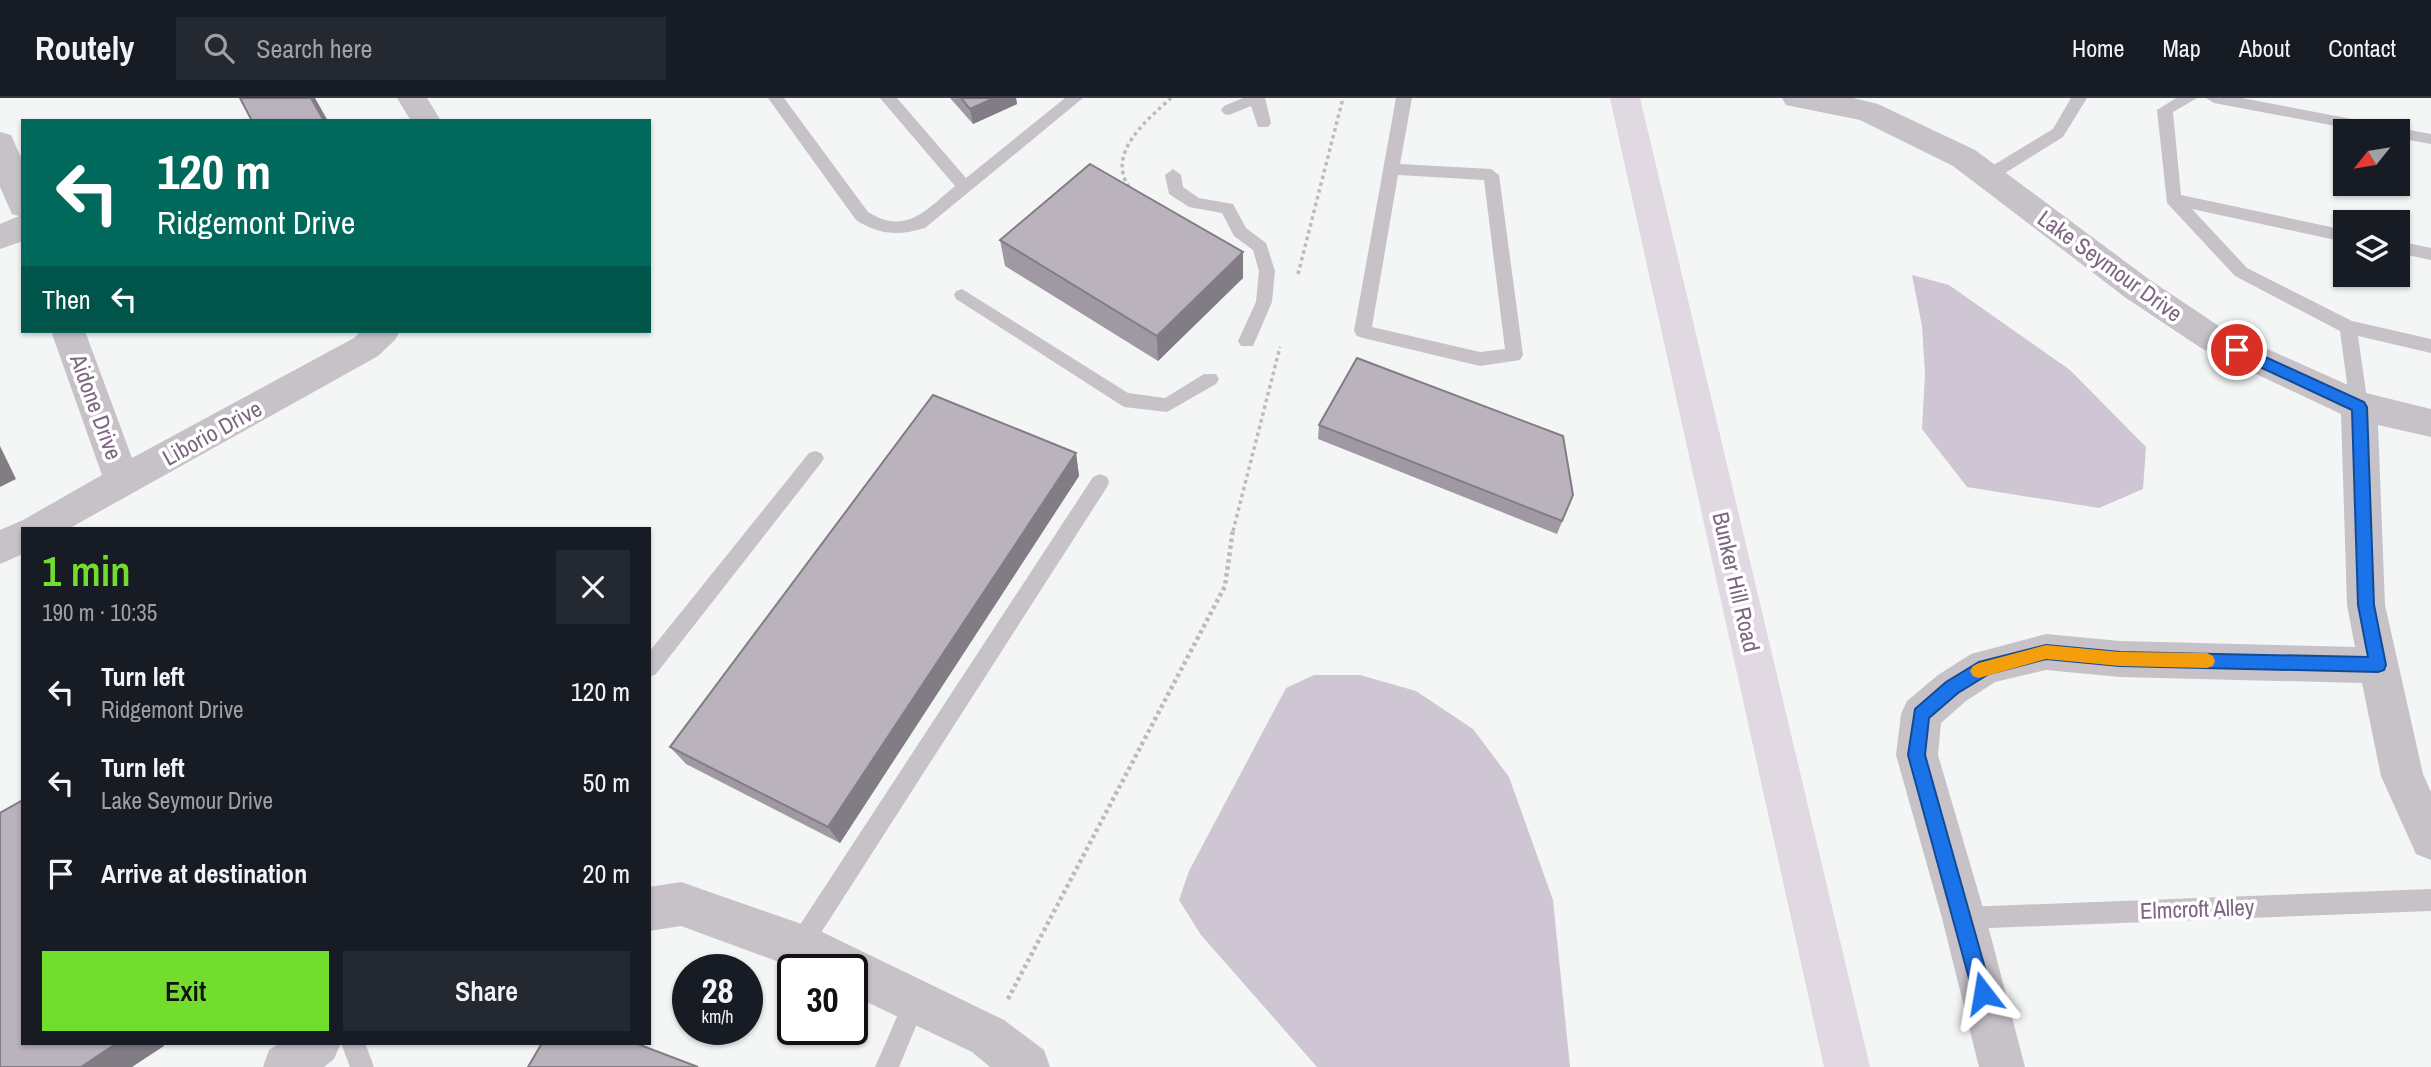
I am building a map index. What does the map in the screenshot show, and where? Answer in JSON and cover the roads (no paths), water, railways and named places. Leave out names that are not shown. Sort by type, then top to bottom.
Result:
[{"type":"main road","name":"Bunker Hill Road","points":[[1625,98],[1847,1067]]},
{"type":"street","points":[[412,98],[425,119]]},
{"type":"street","name":"Lake Seymour Drive","points":[[1797,98],[1867,110],[1964,158],[2138,289],[2213,339],[2359,407],[2431,423]]},
{"type":"street","points":[[0,143],[21,201]]},
{"type":"street","points":[[0,237],[21,228]]},
{"type":"street","name":"Aidone Drive","points":[[69,333],[123,483]]},
{"type":"street","name":"Liborio Drive","points":[[40,527],[366,347],[381,333]]},
{"type":"street","points":[[2359,407],[2366,605],[2402,776],[2431,839]]},
{"type":"street","points":[[0,548],[21,537]]},
{"type":"street","points":[[2001,1067],[1964,918],[1917,755],[1921,714],[1952,688],[1985,667],[2046,652],[2120,659],[2378,665]]},
{"type":"street","points":[[651,909],[681,904],[800,945],[818,954]]},
{"type":"street","points":[[868,978],[988,1036],[1027,1067]]},
{"type":"street","points":[[286,1067],[315,1045]]},
{"type":"lane","points":[[776,98],[862,216],[876,226],[898,230],[919,224],[1075,98]]},
{"type":"lane","points":[[888,98],[965,187]]},
{"type":"lane","points":[[1229,110],[1257,98],[1263,123]]},
{"type":"lane","points":[[1391,169],[1491,175],[1514,355],[1480,359],[1363,331],[1391,169],[1404,98]]},
{"type":"lane","points":[[1988,176],[2057,133],[2079,98]]},
{"type":"lane","points":[[2189,98],[2165,110],[2173,199],[2241,272],[2348,327],[2431,346]]},
{"type":"lane","points":[[2214,98],[2333,120]]},
{"type":"lane","points":[[2410,135],[2431,139]]},
{"type":"lane","points":[[1172,175],[1175,190],[1195,203],[1227,208],[1240,232],[1261,247],[1267,271],[1264,302],[1247,341]]},
{"type":"lane","points":[[2173,199],[2333,233]]},
{"type":"lane","points":[[2410,250],[2431,254]]},
{"type":"lane","points":[[962,295],[1124,400],[1167,405],[1210,379]]},
{"type":"lane","points":[[2348,327],[2359,407]]},
{"type":"lane","points":[[651,665],[816,458]]},
{"type":"lane","points":[[800,945],[1100,482]]},
{"type":"lane","name":"Elmcroft Alley","points":[[1964,918],[2431,900]]},
{"type":"lane","points":[[887,1067],[915,1002]]},
{"type":"lane","points":[[354,1045],[362,1067]]}]
